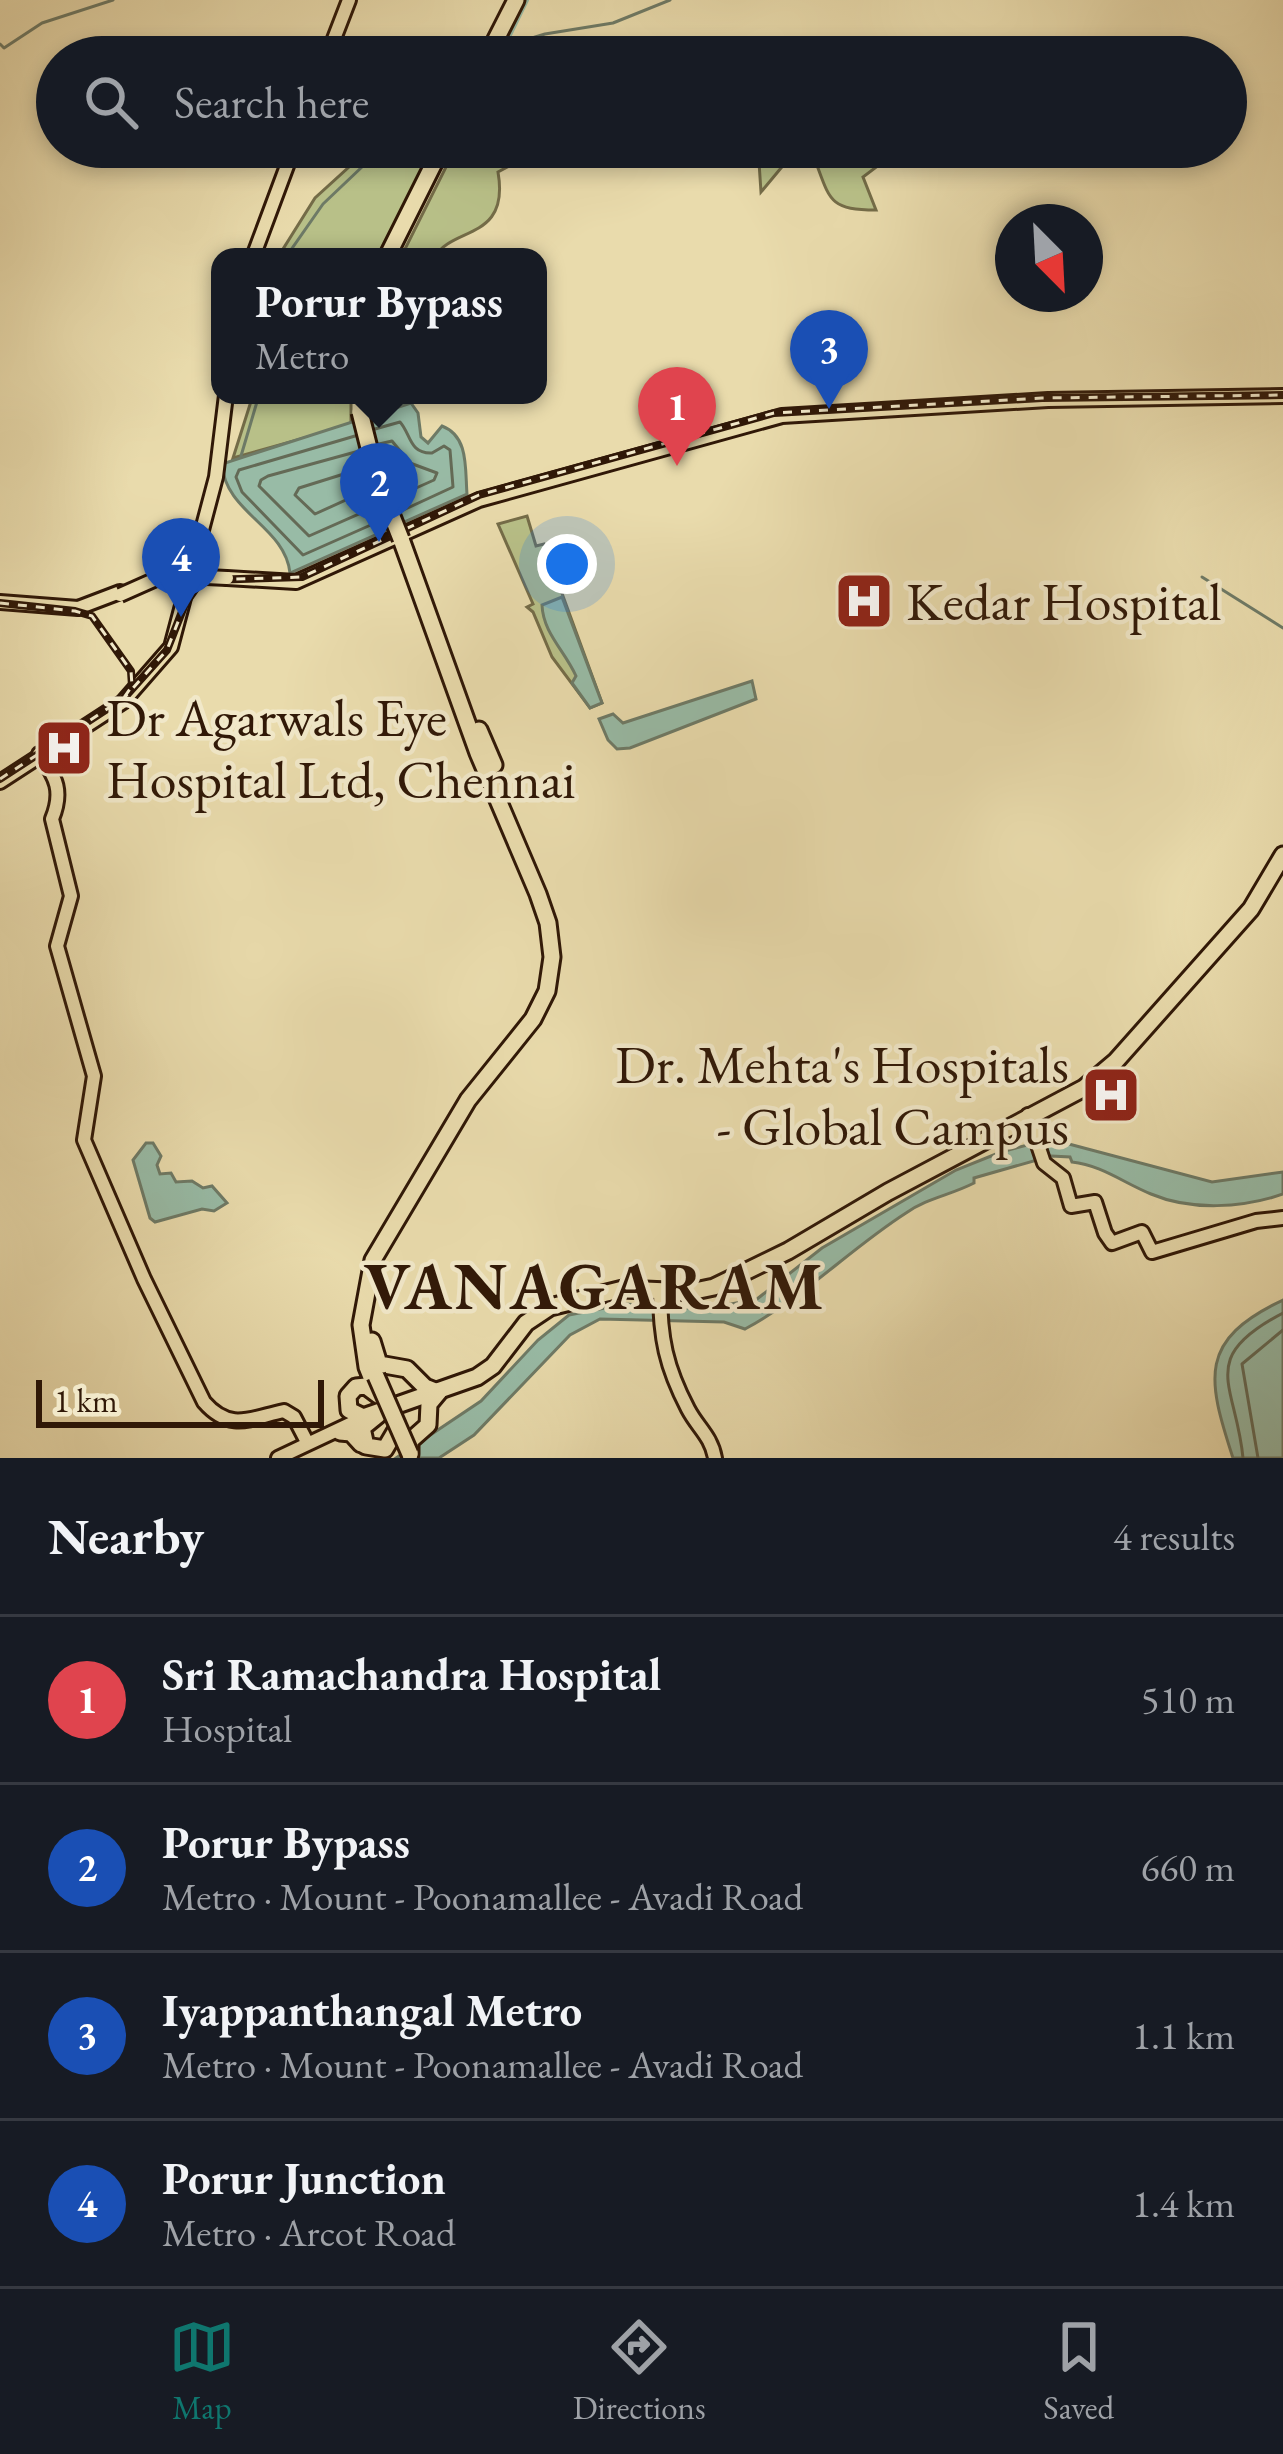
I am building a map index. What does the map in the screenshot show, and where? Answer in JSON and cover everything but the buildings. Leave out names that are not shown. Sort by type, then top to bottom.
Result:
[{"type":"highway","points":[[500,36],[518,0]]},
{"type":"highway","points":[[394,248],[434,168]]},
{"type":"highway","points":[[362,404],[402,538],[553,921],[558,957],[547,1005],[473,1097],[373,1260],[361,1325],[363,1365],[343,1395],[337,1429],[381,1450],[425,1400]]},
{"type":"highway","points":[[425,1400],[404,1373],[358,1387],[349,1393],[347,1402],[352,1414],[369,1417],[425,1400],[486,1371],[526,1323],[550,1307],[623,1289],[661,1296],[713,1291],[788,1256],[1085,1093],[1112,1070],[1242,924],[1270,881]]},
{"type":"highway","points":[[661,1296],[714,1287],[796,1246],[921,1173],[1030,1125],[1111,1066],[1270,881]]},
{"type":"highway","points":[[376,1384],[369,1358],[366,1303],[376,1263],[473,1097]]},
{"type":"highway","points":[[366,1303],[380,1364],[407,1369],[425,1387],[426,1428],[410,1441],[409,1457]]},
{"type":"highway","points":[[361,1325],[376,1384]]},
{"type":"highway","points":[[376,1384],[425,1400]]},
{"type":"highway","points":[[409,1457],[425,1400]]},
{"type":"highway","points":[[369,1417],[360,1438],[369,1452],[397,1450],[409,1457]]},
{"type":"main road","points":[[336,36],[350,0]]},
{"type":"main road","points":[[257,248],[287,168]]},
{"type":"main road","points":[[0,604],[79,611],[156,573],[308,579],[479,500],[770,418],[1048,400],[1283,395]]},
{"type":"main road","points":[[0,781],[116,707],[146,677],[174,637],[196,577],[224,404]]},
{"type":"main road","points":[[39,756],[56,779],[60,802],[51,818],[70,903],[57,946],[94,1076],[83,1138],[204,1402],[230,1422],[284,1411],[294,1417],[307,1442]]},
{"type":"main road","points":[[1030,1125],[1044,1161],[1063,1178],[1071,1206],[1095,1202],[1112,1243],[1142,1232],[1152,1252],[1256,1221],[1283,1219]]},
{"type":"main road","points":[[661,1296],[665,1358],[671,1376],[692,1416],[708,1434],[716,1458]]},
{"type":"main road","points":[[282,1458],[307,1442],[369,1417]]},
{"type":"main road","points":[[282,1458],[337,1429]]},
{"type":"green space","points":[[348,168],[423,168],[382,248],[284,248],[315,198]]},
{"type":"green space","points":[[446,168],[505,168],[498,172],[496,210],[488,221],[442,248],[406,248]]},
{"type":"green space","points":[[759,168],[781,168],[761,192]]},
{"type":"green space","points":[[818,168],[875,168],[863,177],[876,210],[840,205]]},
{"type":"green space","points":[[250,404],[351,404],[351,425],[233,458]]},
{"type":"green space","points":[[527,516],[536,546],[544,544],[602,703],[590,708],[552,657],[527,607],[533,604],[498,524]]},
{"type":"water","points":[[412,404],[418,413],[421,437],[428,443],[442,426],[457,437],[464,454],[467,494],[290,573],[278,543],[233,495],[222,464]]},
{"type":"water","points":[[562,597],[602,703],[590,708],[572,683],[576,676],[543,615],[542,605]]},
{"type":"water","points":[[752,681],[756,699],[630,748],[617,749],[599,719],[613,714],[623,723]]},
{"type":"water","points":[[1050,1139],[1212,1182],[1283,1172],[1283,1194],[1234,1205],[1183,1203],[1072,1162],[1070,1157],[1051,1156],[974,1178],[974,1183],[906,1213],[745,1329],[724,1322],[600,1319],[570,1335],[474,1435],[439,1458],[396,1458],[481,1401],[538,1340],[569,1315],[625,1304],[705,1309],[757,1299],[822,1248],[956,1170]]},
{"type":"water","points":[[146,1143],[153,1143],[161,1156],[160,1174],[171,1173],[176,1182],[212,1186],[227,1203],[214,1211],[202,1209],[155,1222],[133,1160]]},
{"type":"water","points":[[1283,1300],[1283,1458],[1233,1458],[1218,1405],[1216,1364],[1236,1330]]},
{"type":"waterway","points":[[0,44],[4,48],[42,23],[113,0]]},
{"type":"waterway","points":[[508,36],[526,0]]},
{"type":"waterway","points":[[538,36],[613,23],[670,0]]},
{"type":"waterway","points":[[292,248],[323,204],[361,168]]},
{"type":"waterway","points":[[241,456],[256,404]]},
{"type":"waterway","points":[[1202,577],[1283,628]]},
{"type":"railway","points":[[0,779],[124,698],[167,650],[197,587],[209,580],[302,577],[479,495],[774,413],[1042,398],[1283,395]]},
{"type":"railway","points":[[0,603],[92,616],[131,671],[132,686],[123,699]]},
{"type":"place","name":"Iyappanthangal Metro","points":[[829,409]]},
{"type":"place","name":"Sri Ramachandra Hospital","points":[[677,466]]},
{"type":"place","name":"Porur Bypass","points":[[379,542]]},
{"type":"place","name":"Kedar Hospital","points":[[864,601]]},
{"type":"place","name":"Porur Junction","points":[[181,617]]},
{"type":"place","name":"Dr Agarwals Eye Hospital Ltd, Chennai","points":[[64,748]]},
{"type":"place","name":"Dr. Mehta's Hospitals - Global Campus","points":[[1111,1095]]},
{"type":"district","name":"VANAGARAM","points":[[595,1286]]}]
